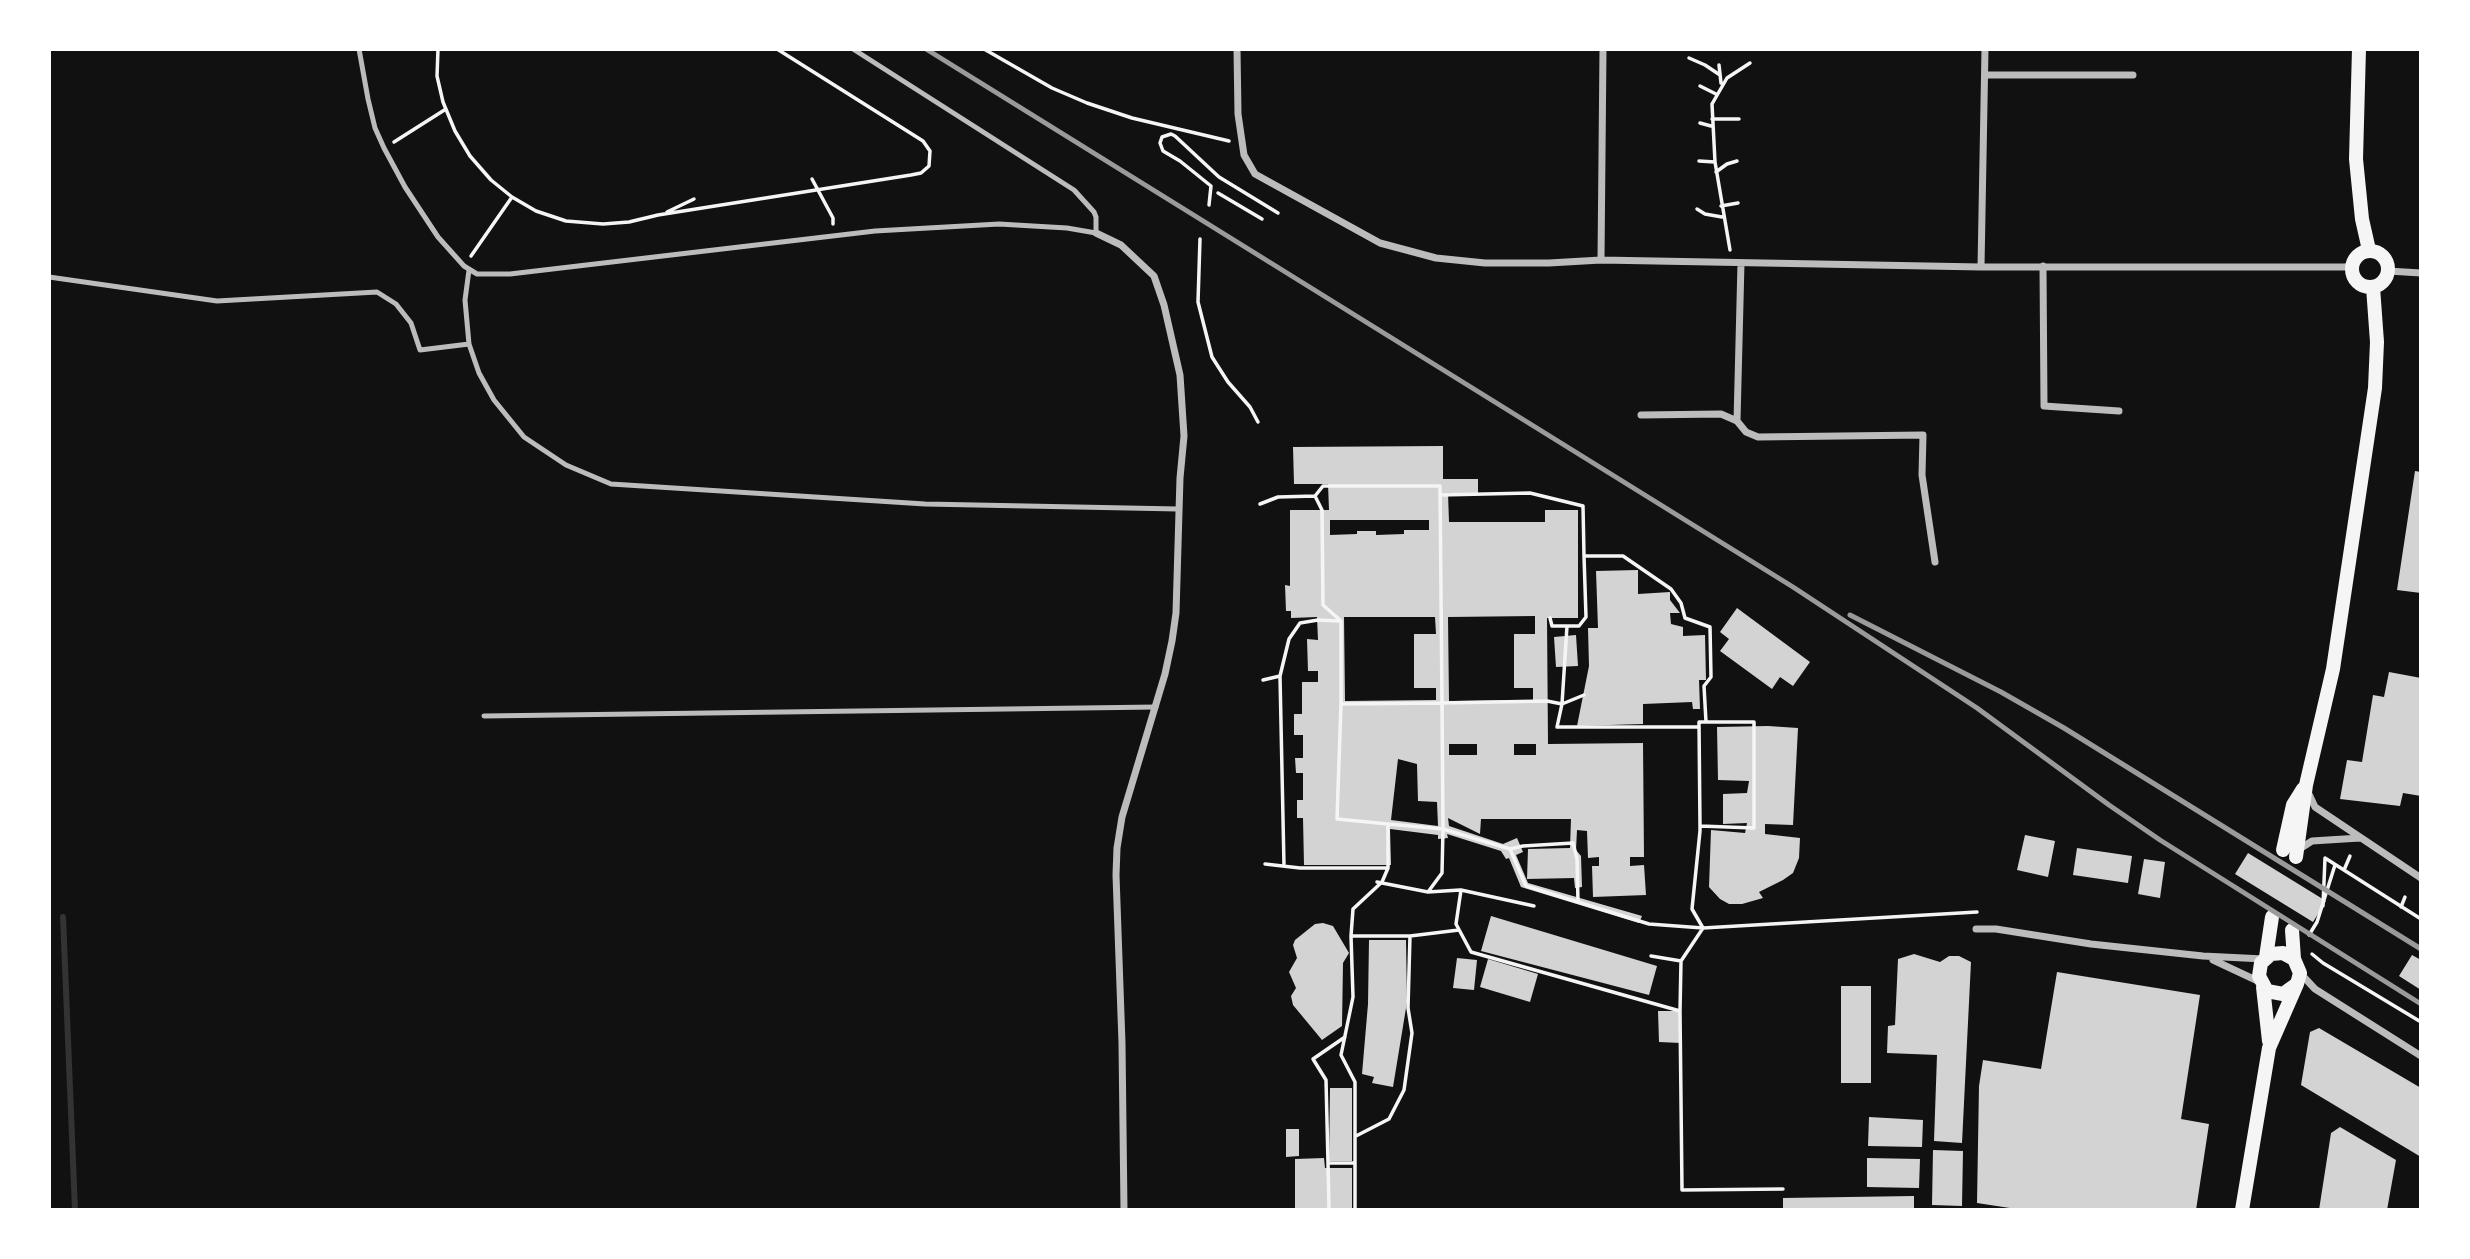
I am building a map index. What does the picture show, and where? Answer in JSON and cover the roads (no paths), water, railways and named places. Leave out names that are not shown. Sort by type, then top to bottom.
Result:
[{"type":"main road","points":[[2359,49],[2356,159],[2362,219],[2369,250]]},
{"type":"main road","points":[[2369,250],[2380,253],[2385,258],[2388,271],[2383,282],[2367,287],[2356,281],[2351,267],[2357,255],[2369,250]]},
{"type":"main road","points":[[2292,853],[2333,668],[2375,388],[2377,342],[2373,287]]},
{"type":"main road","points":[[2269,1048],[2259,969],[2265,958],[2273,917]]},
{"type":"main road","points":[[2242,1210],[2269,1048],[2298,978],[2292,930]]},
{"type":"main road","points":[[2265,958],[2283,953],[2294,959]]},
{"type":"main road","points":[[2262,985],[2272,993],[2283,994],[2298,978]]},
{"type":"street","points":[[1237,49],[1238,114],[1242,143],[1244,155],[1255,174],[1380,243],[1436,258],[1498,263],[1601,260],[1981,267],[2351,267]]},
{"type":"street","points":[[1601,260],[1603,49]]},
{"type":"street","points":[[1981,267],[1985,49]]},
{"type":"street","points":[[1985,75],[2133,75]]},
{"type":"street","points":[[1096,233],[1121,245],[1154,276],[1164,305],[1180,375],[1184,436],[1178,509],[1176,613],[1172,641],[1156,707],[1122,817],[1117,848],[1124,1210]]},
{"type":"street","points":[[1737,421],[1741,263]]},
{"type":"street","points":[[2043,266],[2044,406],[2119,411]]},
{"type":"street","points":[[2388,271],[2421,273]]},
{"type":"street","points":[[1641,415],[1721,414],[1737,421],[1746,432],[1758,437],[1923,435],[1922,475],[1935,562]]},
{"type":"street","points":[[2306,785],[2315,807],[2421,878]]},
{"type":"street","points":[[2292,853],[2312,841],[2361,838]]},
{"type":"street","points":[[1976,929],[1996,929],[2091,944],[2203,957],[2265,958]]},
{"type":"street","points":[[2203,957],[2232,967],[2262,985]]},
{"type":"street","points":[[2298,978],[2421,1056]]},
{"type":"lane","points":[[359,49],[375,128],[384,148],[405,187],[438,237],[466,268],[477,274],[510,274],[875,231],[999,224],[1066,228],[1096,233],[1094,212],[1074,190],[853,49]]},
{"type":"lane","points":[[466,268],[465,300],[469,344],[479,373],[494,400],[524,437],[566,465],[611,484],[925,504],[1178,509]]},
{"type":"lane","points":[[49,277],[234,301],[377,292],[396,304],[411,323],[420,350],[469,344]]},
{"type":"lane","points":[[484,716],[1156,707]]},
{"type":"waterway","points":[[63,917],[75,1210]]},
{"type":"railway","points":[[926,49],[1793,587],[1977,708],[2160,840],[2421,1004]]},
{"type":"railway","points":[[1850,615],[2001,692],[2064,728],[2421,949]]}]
